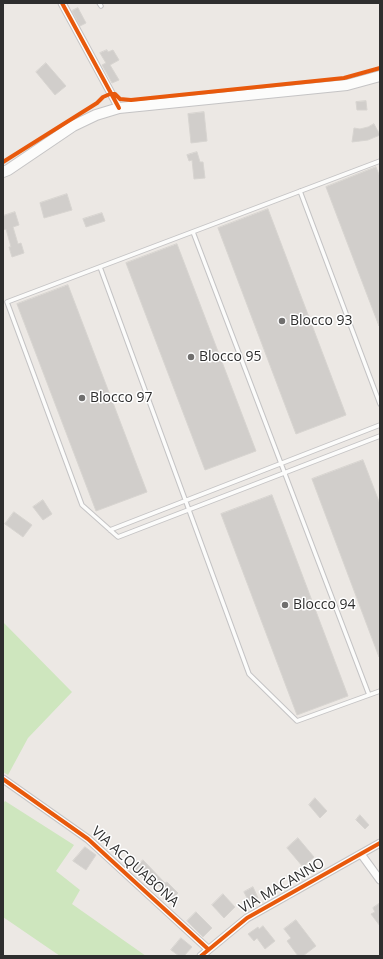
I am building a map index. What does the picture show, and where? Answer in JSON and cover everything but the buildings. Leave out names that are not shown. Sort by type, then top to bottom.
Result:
[{"type":"main road","points":[[3,172],[73,126],[96,115],[119,108],[347,85],[380,76]]},
{"type":"street","points":[[62,3],[119,108]]},
{"type":"street","name":"VIA ACQUABONA","points":[[3,779],[88,839],[208,949]]},
{"type":"street","name":"VIA MACANNO","points":[[201,956],[247,918],[380,844]]},
{"type":"street","points":[[360,854],[380,880]]},
{"type":"lane","points":[[380,161],[7,302],[82,505],[118,537],[380,436]]},
{"type":"lane","points":[[300,192],[380,404]]},
{"type":"lane","points":[[193,232],[369,695]]},
{"type":"lane","points":[[100,267],[249,674],[297,721],[380,691]]},
{"type":"lane","points":[[110,530],[380,425]]},
{"type":"green space","points":[[3,622],[72,692],[28,738],[8,775],[3,772]]},
{"type":"green space","points":[[5,801],[74,845],[56,871],[80,890],[72,904],[146,956],[60,956],[3,917],[3,804]]},
{"type":"cycle path","points":[[62,3],[119,108]]},
{"type":"cycle path","points":[[3,162],[97,103],[103,97],[110,94],[115,94],[120,99],[131,100],[344,78],[380,68]]},
{"type":"cycle path","points":[[3,779],[88,839],[208,949]]},
{"type":"cycle path","points":[[201,956],[247,918],[380,843]]},
{"type":"place","name":"Blocco 93","points":[[282,321]]},
{"type":"place","name":"Blocco 95","points":[[191,357]]},
{"type":"place","name":"Blocco 97","points":[[82,398]]},
{"type":"place","name":"Blocco 94","points":[[285,605]]}]
